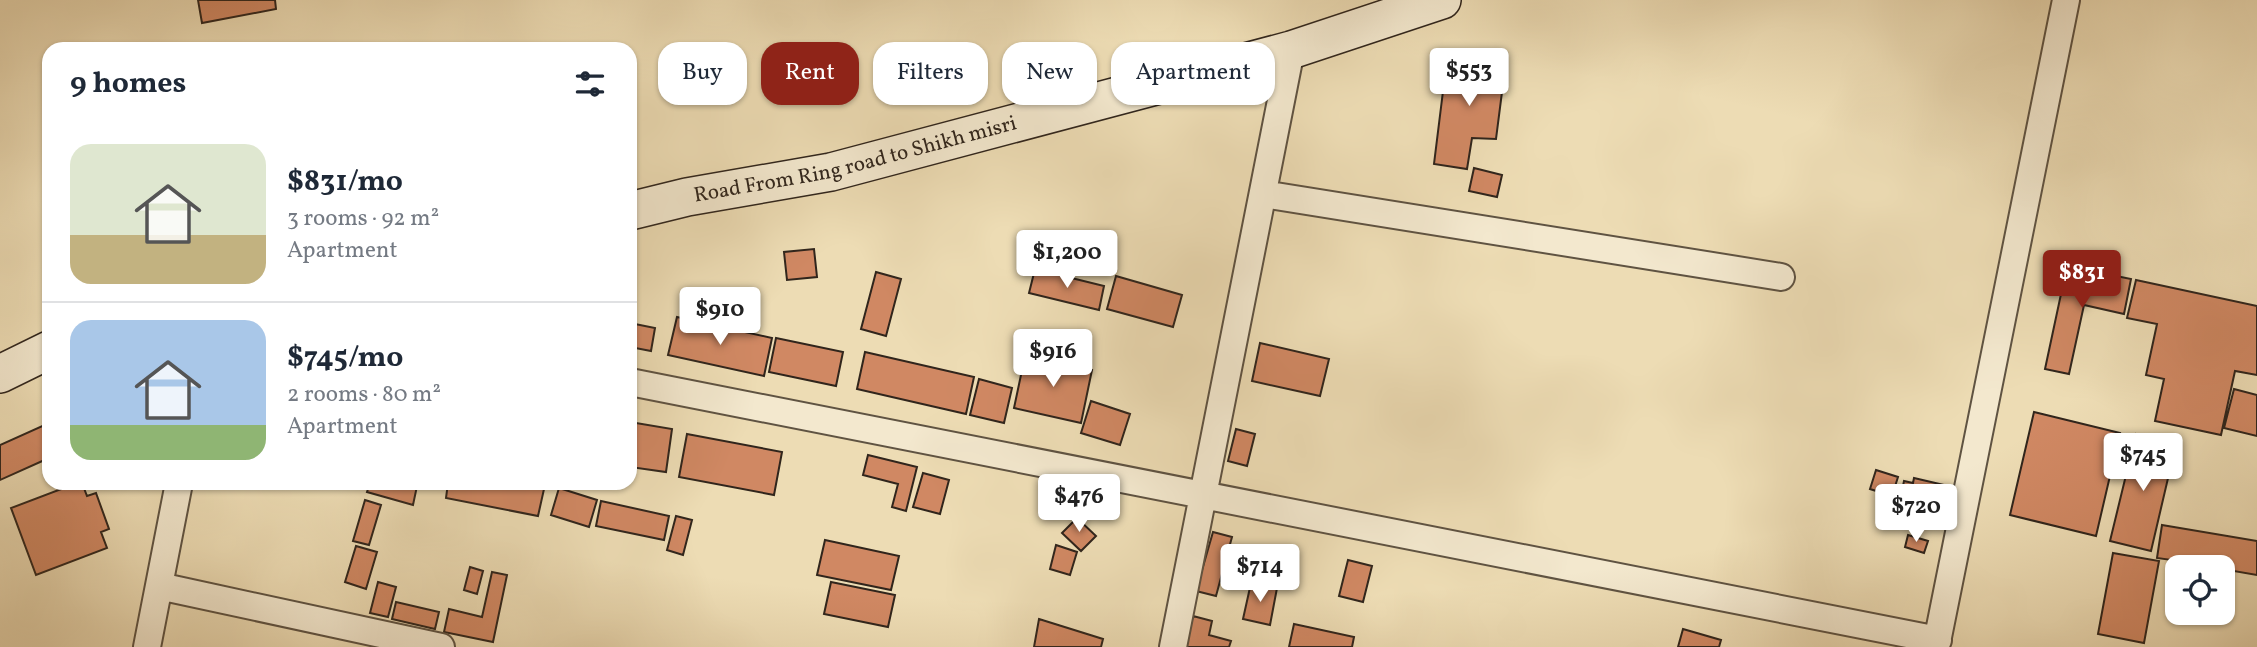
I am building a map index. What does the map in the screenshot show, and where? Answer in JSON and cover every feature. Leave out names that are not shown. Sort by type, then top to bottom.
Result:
[{"type":"street","name":"Road From Ring road to Shikh misri","points":[[637,209],[831,172],[1291,50],[1442,0]]},
{"type":"street","points":[[637,383],[1937,643],[2066,0]]},
{"type":"street","points":[[1173,647],[1291,50]]},
{"type":"street","points":[[1263,194],[1781,277]]},
{"type":"street","points":[[0,374],[42,353]]},
{"type":"street","points":[[147,647],[177,490]]},
{"type":"street","points":[[159,586],[441,647]]},
{"type":"building","points":[[198,0],[275,0],[276,9],[202,23]]},
{"type":"building","points":[[1507,53],[1496,139],[1472,138],[1467,169],[1434,164],[1446,67]]},
{"type":"building","points":[[1474,168],[1502,175],[1497,197],[1469,191]]},
{"type":"building","points":[[814,249],[817,277],[787,280],[784,252]]},
{"type":"building","points":[[2067,266],[2131,279],[2124,314],[2084,305],[2069,374],[2045,369]]},
{"type":"building","points":[[1035,269],[1104,286],[1099,310],[1029,293]]},
{"type":"building","points":[[876,272],[901,279],[886,336],[861,329]]},
{"type":"building","points":[[1116,276],[1182,295],[1173,327],[1107,309]]},
{"type":"building","points":[[2136,280],[2257,306],[2257,375],[2235,371],[2221,435],[2155,421],[2164,379],[2146,375],[2157,324],[2127,318]]},
{"type":"building","points":[[677,317],[772,338],[764,376],[668,355]]},
{"type":"building","points":[[637,324],[655,328],[651,351],[637,348]]},
{"type":"building","points":[[776,338],[843,352],[836,386],[769,372]]},
{"type":"building","points":[[1260,343],[1329,359],[1320,396],[1252,381]]},
{"type":"building","points":[[865,352],[974,377],[966,414],[857,389]]},
{"type":"building","points":[[1025,356],[1092,370],[1081,423],[1014,408]]},
{"type":"building","points":[[979,379],[1012,388],[1004,423],[970,415]]},
{"type":"building","points":[[2234,389],[2257,395],[2257,436],[2224,428]]},
{"type":"building","points":[[1091,401],[1130,414],[1120,445],[1081,433]]},
{"type":"building","points":[[2034,412],[2120,433],[2096,536],[2010,515]]},
{"type":"building","points":[[637,423],[672,429],[666,472],[637,468]]},
{"type":"building","points":[[42,426],[42,461],[0,480],[0,445]]},
{"type":"building","points":[[1236,429],[1255,434],[1247,466],[1228,461]]},
{"type":"building","points":[[687,434],[782,452],[774,495],[679,477]]},
{"type":"building","points":[[2136,434],[2176,444],[2151,551],[2110,541]]},
{"type":"building","points":[[868,455],[917,467],[906,511],[892,507],[898,484],[863,475]]},
{"type":"building","points":[[1876,470],[1898,477],[1892,496],[1870,489]]},
{"type":"building","points":[[923,473],[949,480],[940,514],[913,507]]},
{"type":"building","points":[[1914,478],[1944,485],[1938,515],[1915,510],[1918,500],[1901,496],[1904,481],[1913,483]]},
{"type":"building","points":[[59,490],[85,490],[87,496],[96,493],[109,529],[101,532],[107,548],[36,575],[11,508]]},
{"type":"building","points":[[368,490],[416,490],[413,505],[367,492]]},
{"type":"building","points":[[447,490],[544,490],[538,516],[446,498]]},
{"type":"building","points":[[558,490],[597,500],[589,527],[551,515]]},
{"type":"building","points":[[365,500],[381,505],[369,545],[353,541]]},
{"type":"building","points":[[601,501],[669,516],[664,540],[596,526]]},
{"type":"building","points":[[676,516],[692,520],[683,555],[667,550]]},
{"type":"building","points":[[1077,518],[1096,536],[1081,551],[1062,533]]},
{"type":"building","points":[[2162,525],[2257,541],[2257,575],[2235,571],[2235,555],[2165,555],[2165,559],[2157,558]]},
{"type":"building","points":[[1213,532],[1232,537],[1216,596],[1196,591]]},
{"type":"building","points":[[1908,535],[1928,541],[1924,553],[1905,547]]},
{"type":"building","points":[[825,540],[899,556],[891,590],[817,575]]},
{"type":"building","points":[[1056,545],[1077,552],[1070,575],[1050,569]]},
{"type":"building","points":[[356,546],[377,552],[366,589],[345,582]]},
{"type":"building","points":[[2113,553],[2159,561],[2144,643],[2098,634]]},
{"type":"building","points":[[1348,560],[1372,566],[1363,602],[1339,596]]},
{"type":"building","points":[[470,567],[483,571],[477,594],[464,590]]},
{"type":"building","points":[[492,572],[507,575],[493,642],[444,632],[449,609],[482,617]]},
{"type":"building","points":[[378,582],[396,587],[388,617],[370,613]]},
{"type":"building","points":[[831,582],[895,595],[888,627],[824,614]]},
{"type":"building","points":[[1251,583],[1277,588],[1270,625],[1243,619]]},
{"type":"building","points":[[396,602],[439,612],[435,629],[392,619]]},
{"type":"building","points":[[1193,616],[1212,621],[1209,635],[1231,641],[1229,647],[1185,647]]},
{"type":"building","points":[[1039,619],[1103,639],[1101,647],[1034,647]]},
{"type":"building","points":[[1294,624],[1354,637],[1352,647],[1289,647]]},
{"type":"building","points":[[1683,629],[1721,640],[1719,647],[1678,647]]}]
